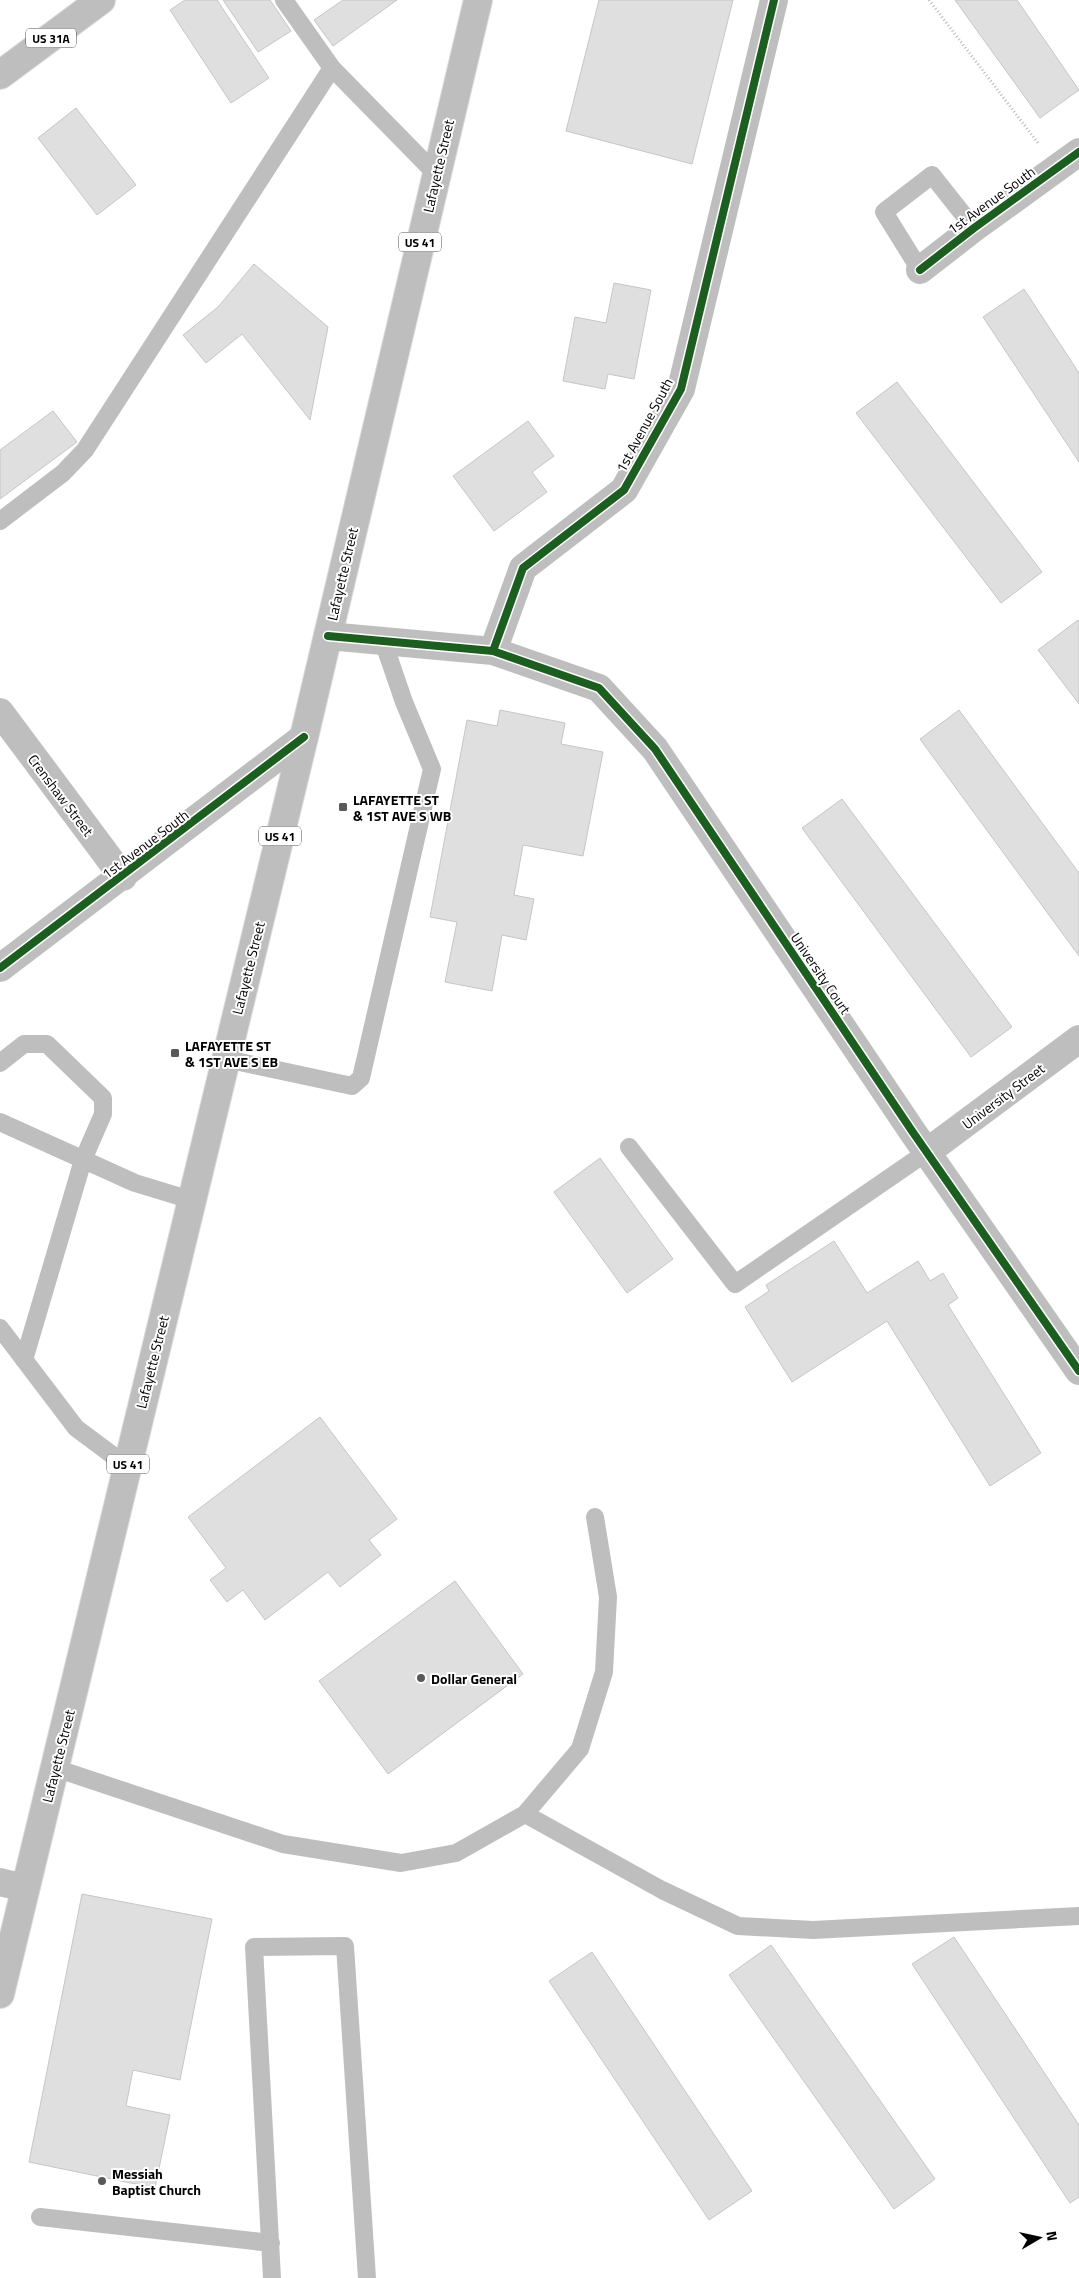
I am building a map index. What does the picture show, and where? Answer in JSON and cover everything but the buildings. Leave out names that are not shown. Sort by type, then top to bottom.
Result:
[{"type":"street","name":"US 31A","points":[[0,75],[101,0]]},
{"type":"street","name":"Lafayette Street","points":[[0,1994],[13,1885],[55,1768],[304,737],[478,0]]},
{"type":"street","name":"1st Avenue South","points":[[493,651],[523,568],[624,490],[681,388],[774,0]]},
{"type":"street","name":"1st Avenue South","points":[[920,270],[974,228],[1079,152]]},
{"type":"street","points":[[328,636],[493,651]]},
{"type":"street","name":"University Court","points":[[493,651],[599,688],[655,749],[927,1152],[1079,1371]]},
{"type":"street","name":"Crenshaw Street","points":[[0,712],[123,877]]},
{"type":"street","name":"1st Avenue South","points":[[0,968],[123,877],[304,737]]},
{"type":"street","name":"University Street","points":[[927,1152],[1079,1039]]},
{"type":"lane","points":[[284,0],[332,68],[436,174]]},
{"type":"lane","points":[[0,521],[63,473],[85,450],[332,68]]},
{"type":"lane","points":[[920,270],[884,212],[932,175],[974,228]]},
{"type":"lane","points":[[226,1059],[352,1086],[360,1078],[432,770],[404,702],[383,641]]},
{"type":"lane","points":[[0,1063],[24,1044],[47,1044],[103,1098],[103,1114],[83,1160],[24,1360]]},
{"type":"lane","points":[[0,1122],[135,1183],[192,1200]]},
{"type":"lane","points":[[629,1146],[735,1284],[927,1152]]},
{"type":"lane","points":[[0,1328],[76,1428],[127,1466]]},
{"type":"lane","points":[[55,1768],[283,1844],[401,1863],[456,1853],[525,1814],[580,1749],[604,1672],[608,1597],[596,1517]]},
{"type":"lane","points":[[525,1814],[662,1890],[738,1926],[813,1930],[1079,1916]]},
{"type":"lane","points":[[272,2278],[254,1947],[345,1946],[367,2278]]},
{"type":"lane","points":[[40,2217],[271,2242]]},
{"type":"path","points":[[929,0],[1042,148]]},
{"type":"cycle path","points":[[328,636],[493,651],[523,568],[624,490],[681,389],[774,0]]},
{"type":"cycle path","points":[[920,270],[974,228],[1079,152]]},
{"type":"cycle path","points":[[493,651],[599,688],[655,749],[912,1131],[1079,1371]]},
{"type":"cycle path","points":[[0,968],[304,737]]},
{"type":"place","name":"LAFAYETTE ST & 1ST AVE S WB","points":[[343,807]]},
{"type":"place","name":"LAFAYETTE ST & 1ST AVE S EB","points":[[175,1053]]},
{"type":"place","name":"Dollar General","points":[[421,1678]]},
{"type":"place","name":"Messiah Baptist Church","points":[[102,2181]]}]
